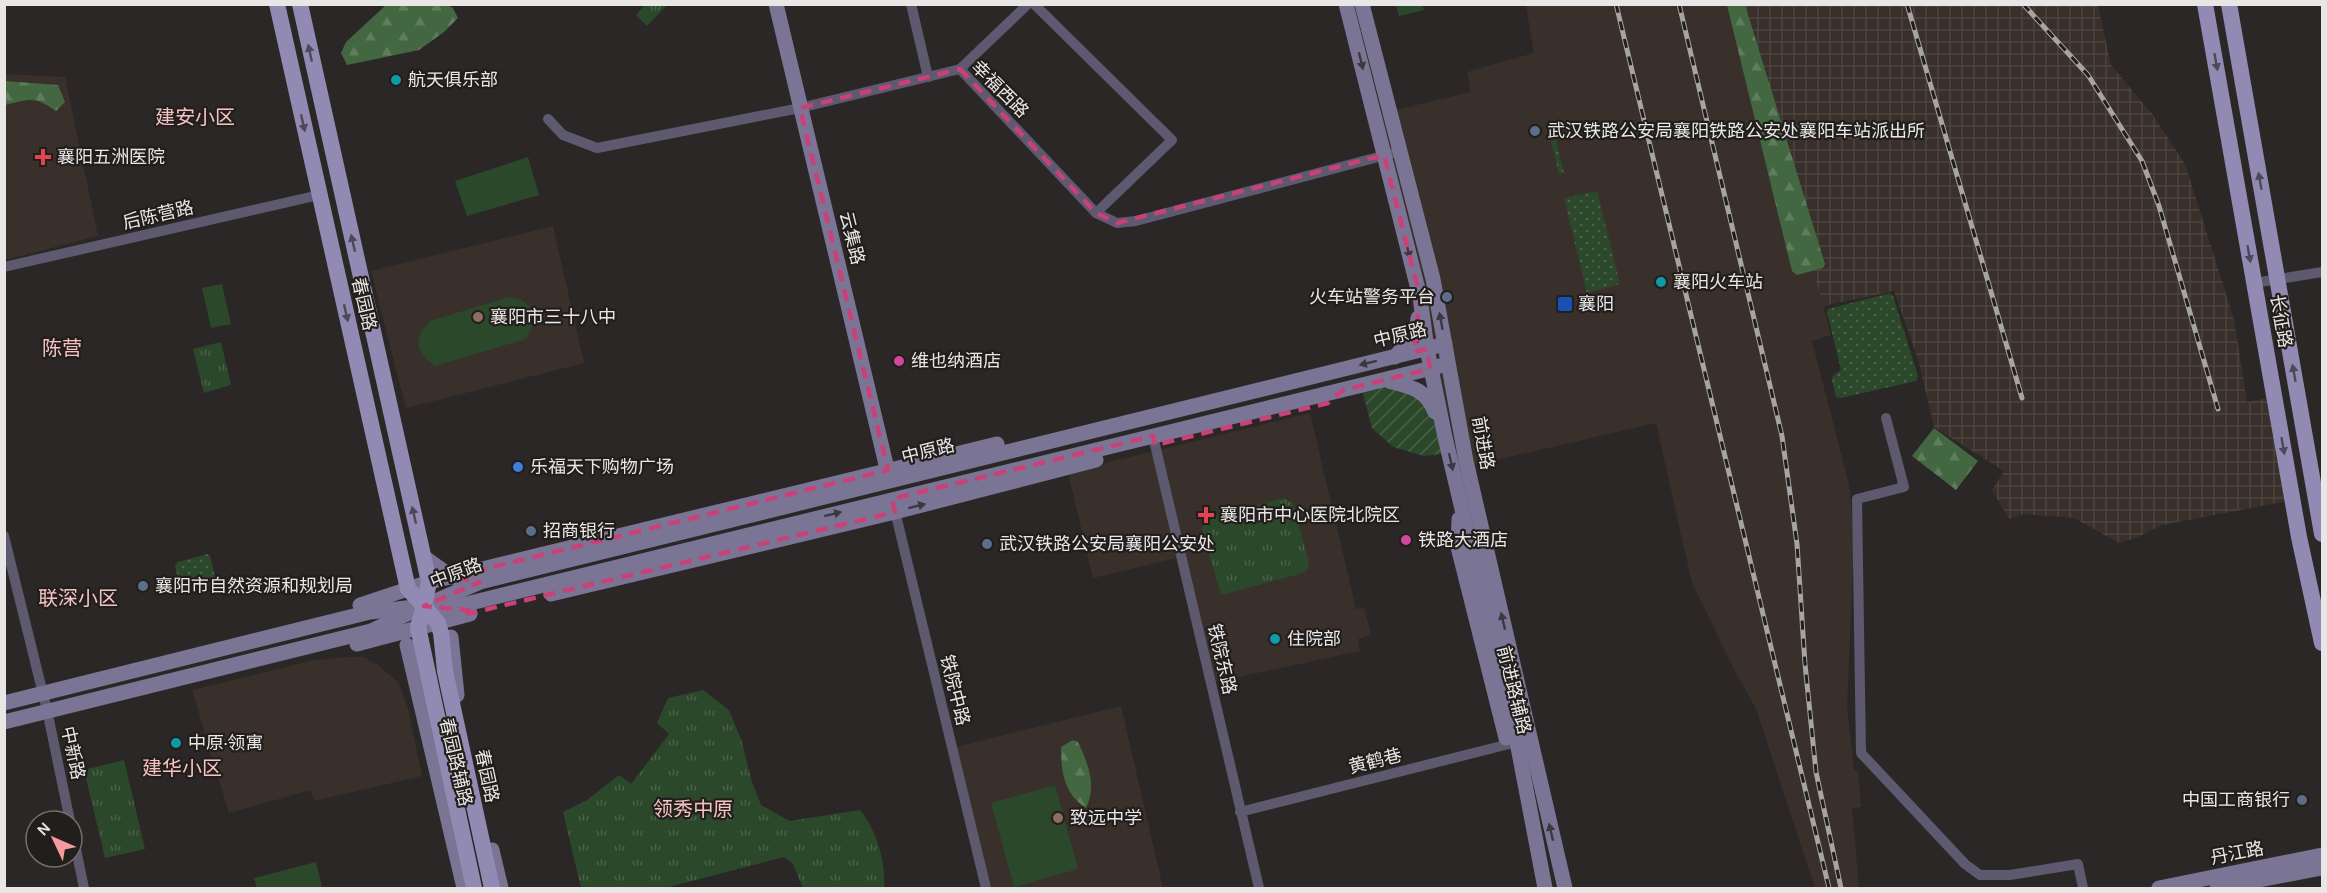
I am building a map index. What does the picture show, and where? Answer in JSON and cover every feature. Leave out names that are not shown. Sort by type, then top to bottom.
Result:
[{"type":"main road","name":"春园路","points":[[277,4],[408,589]]},
{"type":"main road","name":"春园路","points":[[300,4],[429,582],[418,627],[474,888]]},
{"type":"main road","name":"云集路","points":[[776,4],[889,475]]},
{"type":"main road","name":"前进路","points":[[1346,4],[1420,297],[1426,348],[1444,437],[1545,888]]},
{"type":"main road","name":"前进路","points":[[1362,4],[1433,279],[1466,461],[1565,888]]},
{"type":"main road","name":"长征路","points":[[2205,4],[2299,537],[2322,643]]},
{"type":"main road","name":"长征路","points":[[2229,4],[2322,534]]},
{"type":"main road","points":[[1395,357],[1416,333],[1420,297]]},
{"type":"main road","name":"中原路","points":[[4,722],[48,715],[370,631],[480,582],[889,475],[1445,344]]},
{"type":"main road","name":"中原路","points":[[4,703],[41,688],[370,612],[424,606],[450,608],[893,505],[1154,441],[1448,364]]},
{"type":"main road","points":[[1386,380],[1413,387],[1430,399],[1444,437]]},
{"type":"main road","points":[[4,694],[41,688],[382,600],[429,582],[889,475]]},
{"type":"main road","points":[[4,732],[48,715],[390,636],[463,615],[893,505]]},
{"type":"main road","points":[[424,557],[452,577],[480,582]]},
{"type":"main road","points":[[370,612],[392,589],[402,562]]},
{"type":"main road","points":[[408,589],[438,623]]},
{"type":"main road","points":[[445,671],[456,621],[479,601]]},
{"type":"main road","name":"春园路","points":[[438,623],[445,671],[492,888]]},
{"type":"main road","points":[[370,631],[399,638],[425,659]]},
{"type":"main road","name":"春园路辅路","points":[[451,637],[456,693],[501,888]]},
{"type":"main road","name":"春园路辅路","points":[[407,645],[464,888]]},
{"type":"main road","name":"前进路辅路","points":[[1512,743],[1536,888]]},
{"type":"main road","name":"丹江路","points":[[2159,888],[2322,855]]},
{"type":"main road","name":"丹江路","points":[[2217,888],[2322,868]]},
{"type":"street","points":[[912,4],[928,77]]},
{"type":"street","points":[[960,69],[1028,4]]},
{"type":"street","points":[[1034,4],[1172,140],[1096,213]]},
{"type":"street","name":"幸福西路","points":[[548,118],[563,135],[597,148],[800,108],[960,69],[1096,213],[1117,223],[1136,221],[1401,151]]},
{"type":"street","name":"后陈营路","points":[[4,267],[319,195]]},
{"type":"street","points":[[2254,283],[2322,273]]},
{"type":"street","points":[[1886,418],[1904,487],[1857,499],[1861,753],[1965,864],[1980,875],[2010,875],[2078,864],[2083,888]]},
{"type":"street","name":"铁院东路","points":[[1154,441],[1259,888]]},
{"type":"street","name":"铁院中路","points":[[893,505],[986,888]]},
{"type":"street","name":"中新路","points":[[4,536],[48,715],[68,809]]},
{"type":"street","name":"黄鹤巷","points":[[1240,812],[1512,743]]},
{"type":"street","points":[[80,869],[84,888]]},
{"type":"highlighted area","points":[[960,69],[1096,213],[1117,223],[1384,155],[1420,297],[1414,352],[1427,349],[1430,369],[1343,390],[1328,403],[1155,445],[1153,436],[892,499],[895,512],[463,615],[469,610],[424,606],[480,582],[452,577],[888,470],[800,108]]},
{"type":"shaded area","points":[[1526,5],[1739,5],[1831,335],[1812,341],[1849,484],[1854,538],[1847,708],[1854,770],[1858,771],[1861,807],[1852,808],[1859,888],[1815,888],[1756,709],[1692,583],[1656,423],[1461,468],[1379,114],[1471,92],[1467,72],[1534,53]]},
{"type":"shaded area","points":[[1739,5],[2098,5],[2111,65],[2152,114],[2185,164],[2234,319],[2247,402],[2274,397],[2293,500],[2162,525],[2136,538],[2119,543],[2074,518],[2024,514],[2009,519],[1992,490],[2004,471],[1934,427],[1918,359],[1894,291],[1823,306]]},
{"type":"shaded area","name":"襄阳五洲医院","points":[[5,74],[65,77],[98,236],[5,260]]},
{"type":"shaded area","name":"襄阳市三十八中","points":[[553,226],[584,363],[406,408],[371,271]]},
{"type":"shaded area","name":"襄阳市中心医院北院区","points":[[1310,413],[1356,609],[1364,608],[1371,635],[1358,639],[1360,651],[1206,684],[1177,558],[1093,578],[1068,472]]},
{"type":"shaded area","points":[[363,657],[378,665],[399,683],[408,709],[422,776],[314,801],[311,790],[229,813],[192,690],[315,660]]},
{"type":"shaded area","name":"致远中学","points":[[1121,706],[1163,888],[986,888],[952,748]]},
{"type":"green space","points":[[386,5],[447,5],[453,8],[458,18],[444,32],[419,50],[347,65],[341,53],[346,42]]},
{"type":"green space","points":[[645,5],[667,5],[647,26],[636,15]]},
{"type":"green space","points":[[1396,5],[1422,5],[1424,10],[1399,16]]},
{"type":"green space","points":[[1727,5],[1745,5],[1825,264],[1823,268],[1797,275],[1792,271]]},
{"type":"green space","points":[[5,81],[58,85],[65,102],[56,111],[43,103],[32,100],[5,105]]},
{"type":"green space","points":[[1556,140],[1564,173],[1559,174],[1551,141]]},
{"type":"green space","points":[[528,157],[539,195],[467,216],[455,181]]},
{"type":"green space","points":[[1597,191],[1620,284],[1587,293],[1564,198]]},
{"type":"green space","points":[[222,284],[231,324],[211,328],[202,288]]},
{"type":"green space","points":[[1890,293],[1893,296],[1918,376],[1916,381],[1841,398],[1836,397],[1832,380],[1833,376],[1841,370],[1828,309]]},
{"type":"green space","points":[[509,297],[524,302],[532,311],[533,324],[526,339],[435,366],[423,355],[419,340],[430,321]]},
{"type":"green space","points":[[221,342],[231,385],[204,393],[193,349]]},
{"type":"green space","points":[[1386,380],[1430,399],[1449,453],[1424,456],[1393,447],[1372,428],[1361,386]]},
{"type":"green space","points":[[1934,428],[1978,461],[1956,490],[1912,456]]},
{"type":"green space","points":[[1284,498],[1293,504],[1309,562],[1308,569],[1303,573],[1221,595],[1202,530],[1203,522],[1211,517]]},
{"type":"green space","points":[[207,554],[210,556],[216,580],[214,585],[186,594],[181,591],[175,566],[178,562]]},
{"type":"green space","points":[[703,690],[729,710],[741,739],[752,782],[761,805],[790,821],[860,810],[876,837],[882,857],[884,888],[803,888],[793,864],[784,857],[665,888],[581,888],[563,812],[587,800],[619,775],[631,784],[669,734],[657,723],[668,698]]},
{"type":"green space","points":[[1073,740],[1078,742],[1090,775],[1091,791],[1086,808],[1068,789],[1063,774],[1061,747]]},
{"type":"green space","points":[[124,760],[145,849],[105,858],[84,770]]},
{"type":"green space","points":[[1055,785],[1078,869],[1014,887],[991,803]]},
{"type":"green space","points":[[316,862],[322,887],[257,888],[254,878]]},
{"type":"railway","points":[[1616,4],[1829,888]]},
{"type":"railway","points":[[1679,4],[1782,436],[1797,544],[1805,664],[1816,772],[1841,888]]},
{"type":"railway","points":[[1907,4],[2022,398]]},
{"type":"railway","points":[[2023,4],[2088,75],[2142,161],[2159,206],[2218,409]]},
{"type":"place","name":"航天俱乐部","points":[[396,80]]},
{"type":"place","name":"武汉铁路公安局襄阳铁路公安处襄阳车站派出所","points":[[1535,131]]},
{"type":"place","name":"襄阳五洲医院","points":[[43,157]]},
{"type":"place","name":"襄阳火车站","points":[[1661,282]]},
{"type":"place","name":"火车站警务平台","points":[[1447,297]]},
{"type":"place","name":"襄阳","points":[[1565,304]]},
{"type":"place","name":"襄阳市三十八中","points":[[478,317]]},
{"type":"place","name":"维也纳酒店","points":[[899,361]]},
{"type":"place","name":"乐福天下购物广场","points":[[518,467]]},
{"type":"place","name":"襄阳市中心医院北院区","points":[[1206,515]]},
{"type":"place","name":"招商银行","points":[[531,531]]},
{"type":"place","name":"铁路大酒店","points":[[1406,540]]},
{"type":"place","name":"武汉铁路公安局襄阳公安处","points":[[987,544]]},
{"type":"place","name":"襄阳市自然资源和规划局","points":[[143,586]]},
{"type":"place","name":"住院部","points":[[1275,639]]},
{"type":"place","name":"中原·领寓","points":[[176,743]]},
{"type":"place","name":"中国工商银行","points":[[2302,800]]},
{"type":"place","name":"致远中学","points":[[1058,818]]},
{"type":"district","name":"建安小区","points":[[195,117]]},
{"type":"district","name":"陈营","points":[[62,348]]},
{"type":"district","name":"联深小区","points":[[78,598]]},
{"type":"district","name":"建华小区","points":[[182,768]]},
{"type":"district","name":"领秀中原","points":[[693,809]]}]
